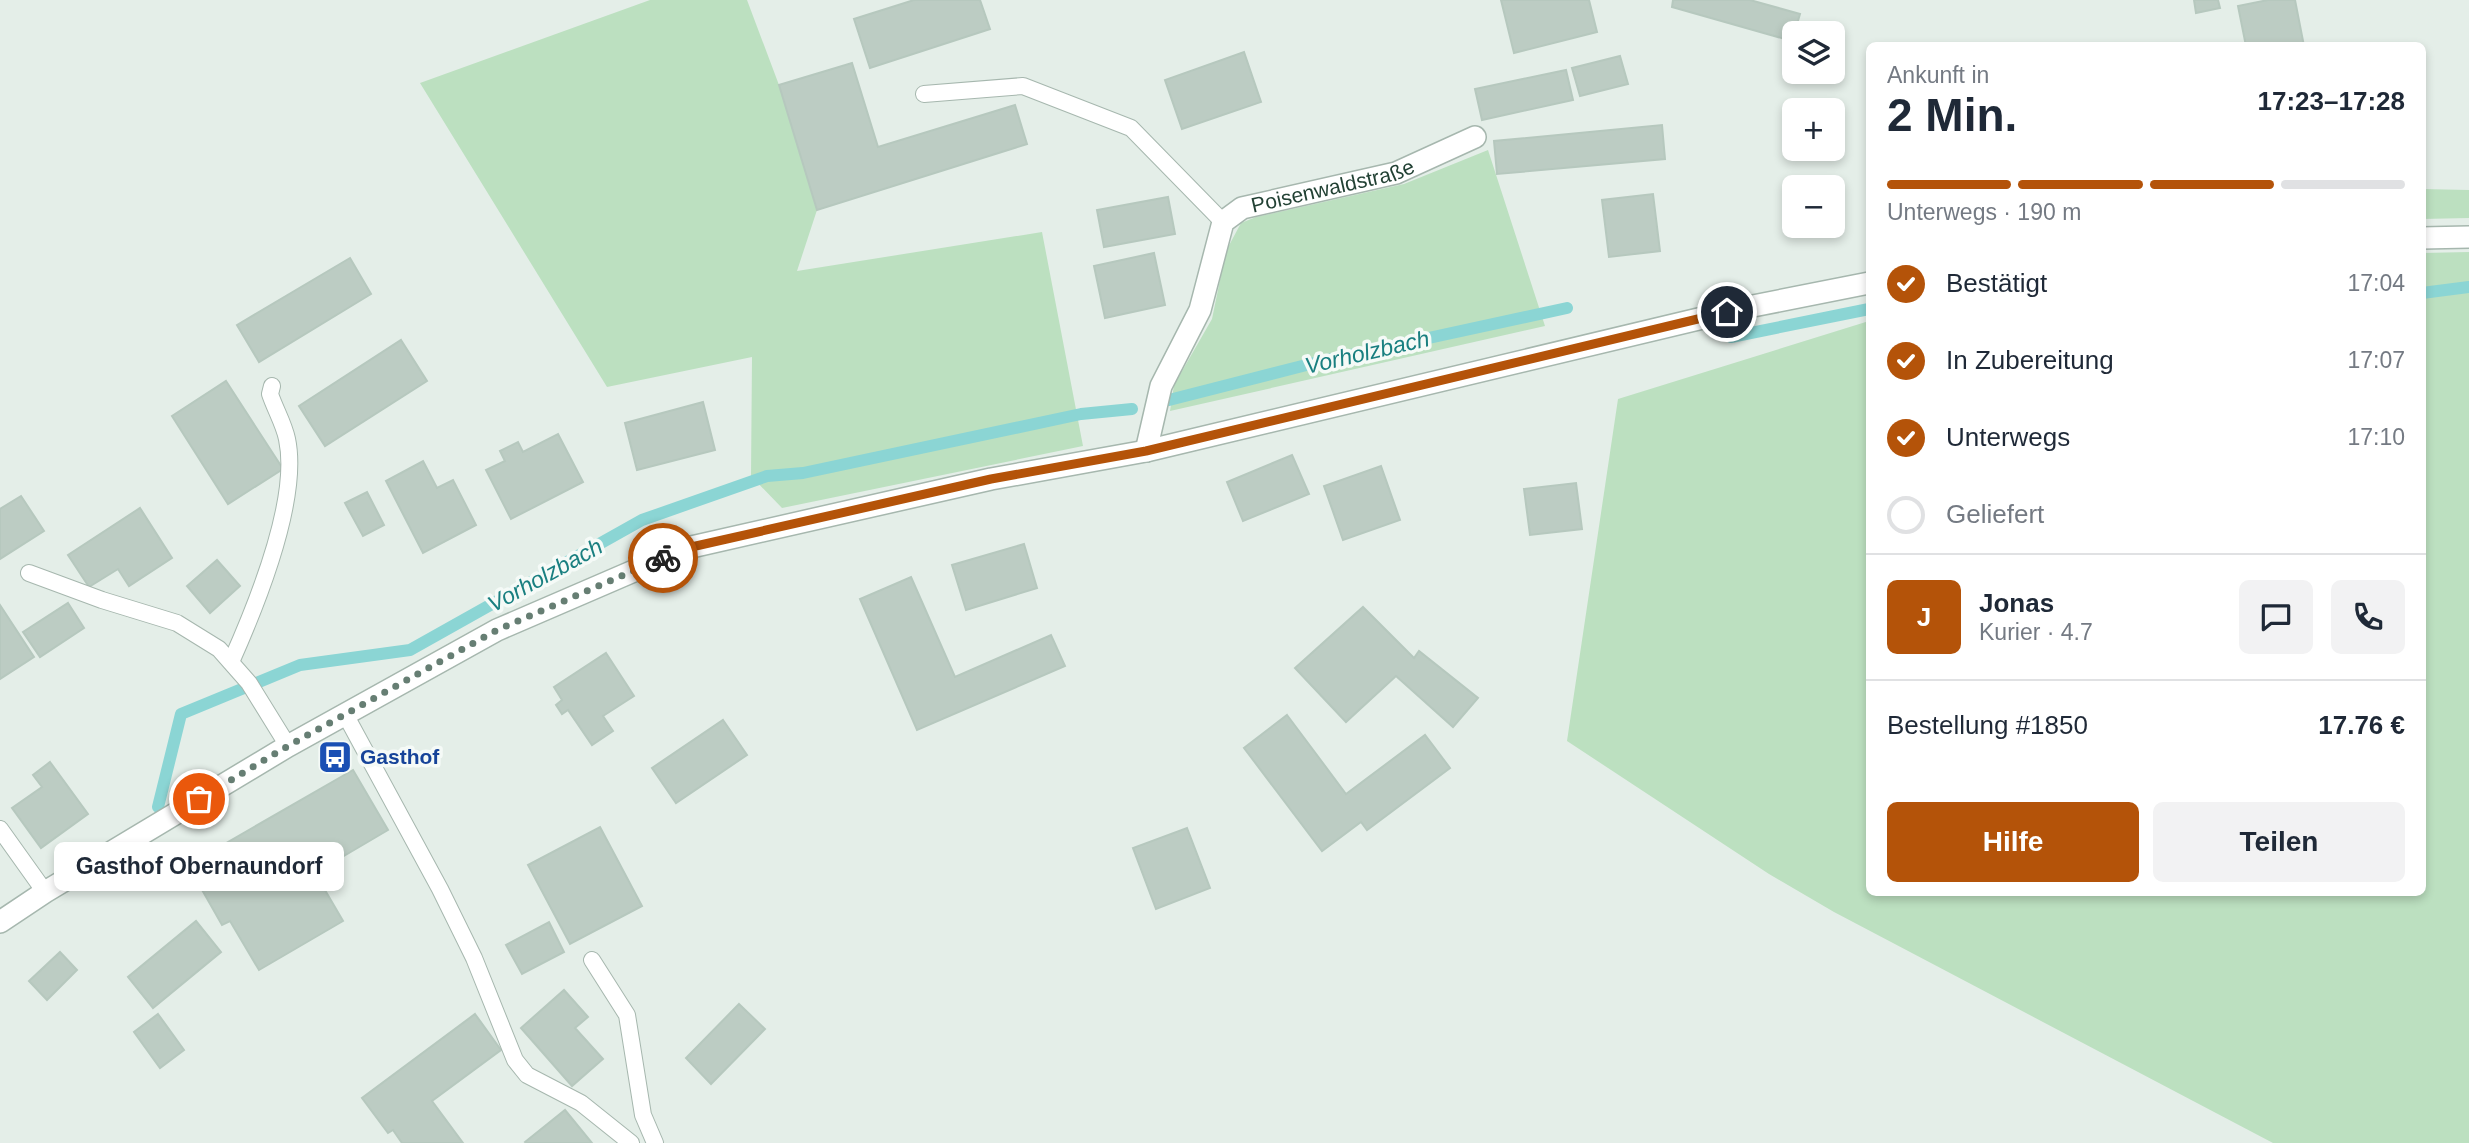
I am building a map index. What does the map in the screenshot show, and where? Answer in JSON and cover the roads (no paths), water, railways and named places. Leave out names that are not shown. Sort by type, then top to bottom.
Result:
[{"type":"street","name":"Poisenwaldstraße","points":[[1223,222],[1242,208],[1396,173],[1475,137]]},
{"type":"street","points":[[1146,451],[1161,386],[1200,310],[1223,222]]},
{"type":"street","points":[[2426,238],[2469,237]]},
{"type":"street","points":[[0,922],[45,892],[288,746],[497,630],[687,548],[991,479],[1146,451],[1753,306],[1866,284]]},
{"type":"lane","points":[[924,94],[1023,86],[1131,128],[1223,222]]},
{"type":"lane","points":[[233,665],[256,607],[289,492],[287,440],[270,394],[272,386]]},
{"type":"lane","points":[[29,573],[102,600],[177,623],[219,649],[256,692],[288,746]]},
{"type":"lane","points":[[345,714],[440,889],[474,958],[515,1060],[527,1075],[581,1103],[631,1143]]},
{"type":"lane","points":[[0,829],[45,892]]},
{"type":"lane","points":[[592,960],[627,1015],[643,1115],[654,1143]]},
{"type":"waterway","name":"Vorholzbach","points":[[2426,292],[2469,287]]},
{"type":"waterway","name":"Vorholzbach","points":[[1169,400],[1318,362],[1567,308]]},
{"type":"waterway","name":"Vorholzbach","points":[[1731,337],[1866,310]]},
{"type":"waterway","name":"Vorholzbach","points":[[158,807],[181,714],[300,665],[410,650],[642,520],[767,476],[803,473],[1081,414],[1132,409]]},
{"type":"place","name":"Gasthof","points":[[335,757]]},
{"type":"place","name":"Gasthof Obernaundorf","points":[[199,799]]}]
